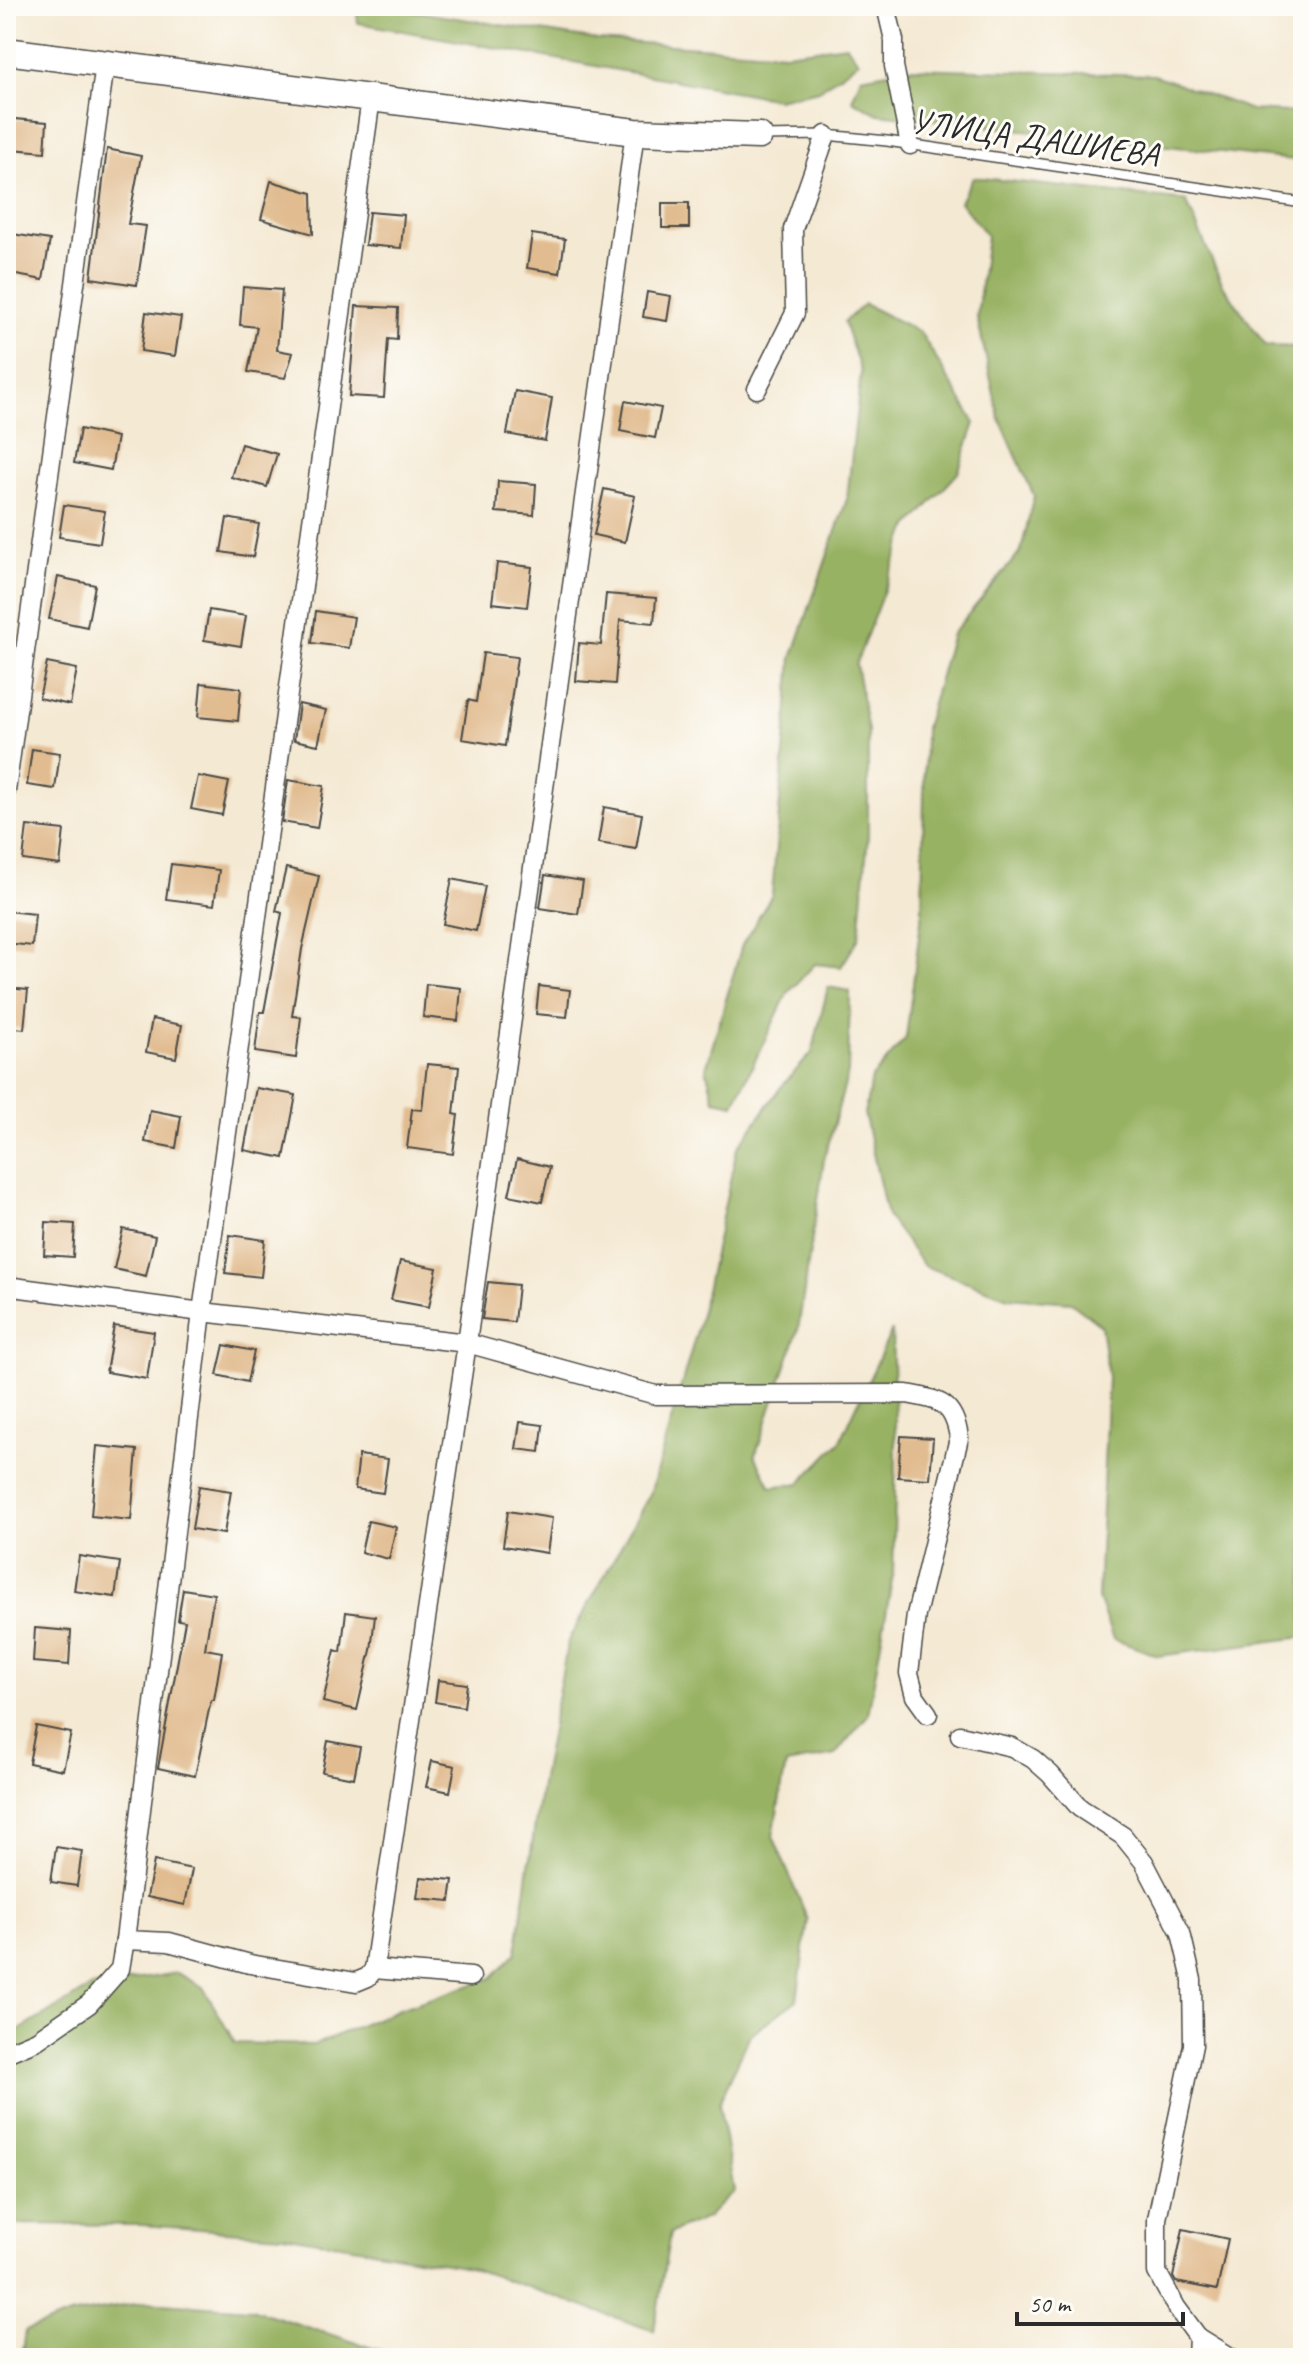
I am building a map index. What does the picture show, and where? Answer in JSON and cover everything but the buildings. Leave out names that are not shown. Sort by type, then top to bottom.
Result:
[{"type":"street","points":[[886,6],[910,145]]},
{"type":"street","points":[[6,51],[635,132],[759,136]]},
{"type":"street","points":[[6,791],[105,64]]},
{"type":"street","points":[[6,2053],[37,2040],[89,2004],[120,1969],[202,1312],[371,98]]},
{"type":"street","points":[[125,1940],[169,1942],[250,1964],[356,1982],[368,1977],[374,1969],[467,1343],[635,132]]},
{"type":"street","points":[[757,389],[795,313],[793,229],[826,135]]},
{"type":"street","points":[[6,1286],[467,1343],[656,1395],[907,1394],[936,1400],[949,1409],[957,1420],[959,1438],[916,1615],[909,1673],[915,1696],[928,1714]]},
{"type":"street","points":[[960,1735],[1012,1747],[1033,1759],[1080,1808],[1123,1836],[1144,1862],[1181,1933],[1192,1980],[1193,2045],[1157,2219],[1157,2272],[1176,2307],[1198,2337],[1232,2358]]},
{"type":"street","points":[[374,1969],[471,1977]]},
{"type":"street","points":[[1197,2358],[1198,2337]]},
{"type":"lane","name":"УЛИЦА ДАШИЕВА","points":[[759,136],[810,138],[826,135],[910,145],[1303,203]]},
{"type":"green space","points":[[356,6],[379,6],[598,40],[786,53],[846,45],[859,61],[819,90],[777,99],[358,23]]},
{"type":"green space","points":[[910,68],[1154,75],[1251,110],[1303,113],[1303,161],[878,114],[852,100],[861,77]]},
{"type":"green space","points":[[973,177],[1186,201],[1223,285],[1266,346],[1303,347],[1303,1637],[1158,1656],[1113,1639],[1098,1598],[1108,1377],[1101,1325],[1071,1302],[1008,1297],[924,1266],[887,1216],[864,1113],[872,1078],[906,1038],[922,913],[925,728],[952,634],[1021,551],[1034,496],[999,417],[977,317],[987,236],[960,202]]},
{"type":"green space","points":[[864,304],[920,332],[975,423],[958,473],[907,529],[856,664],[868,731],[868,835],[859,938],[841,967],[815,964],[787,994],[734,1104],[714,1100],[706,1068],[742,945],[772,895],[792,658],[847,499],[861,372],[844,322]]},
{"type":"green space","points":[[828,987],[850,991],[848,1073],[824,1160],[798,1330],[755,1456],[771,1487],[800,1483],[840,1442],[892,1330],[896,1454],[893,1575],[868,1715],[835,1755],[786,1764],[773,1836],[808,1920],[797,2000],[750,2035],[719,2103],[734,2191],[707,2218],[670,2233],[654,2331],[469,2267],[283,2235],[142,2225],[6,2224],[6,2038],[92,1987],[177,1973],[203,1987],[235,2043],[314,2045],[399,2009],[492,1978],[516,1953],[542,1778],[568,1641],[650,1494],[698,1327],[737,1149],[781,1087],[812,1053]]},
{"type":"green space","points":[[146,2302],[251,2309],[404,2358],[21,2358],[25,2331],[70,2315]]}]
